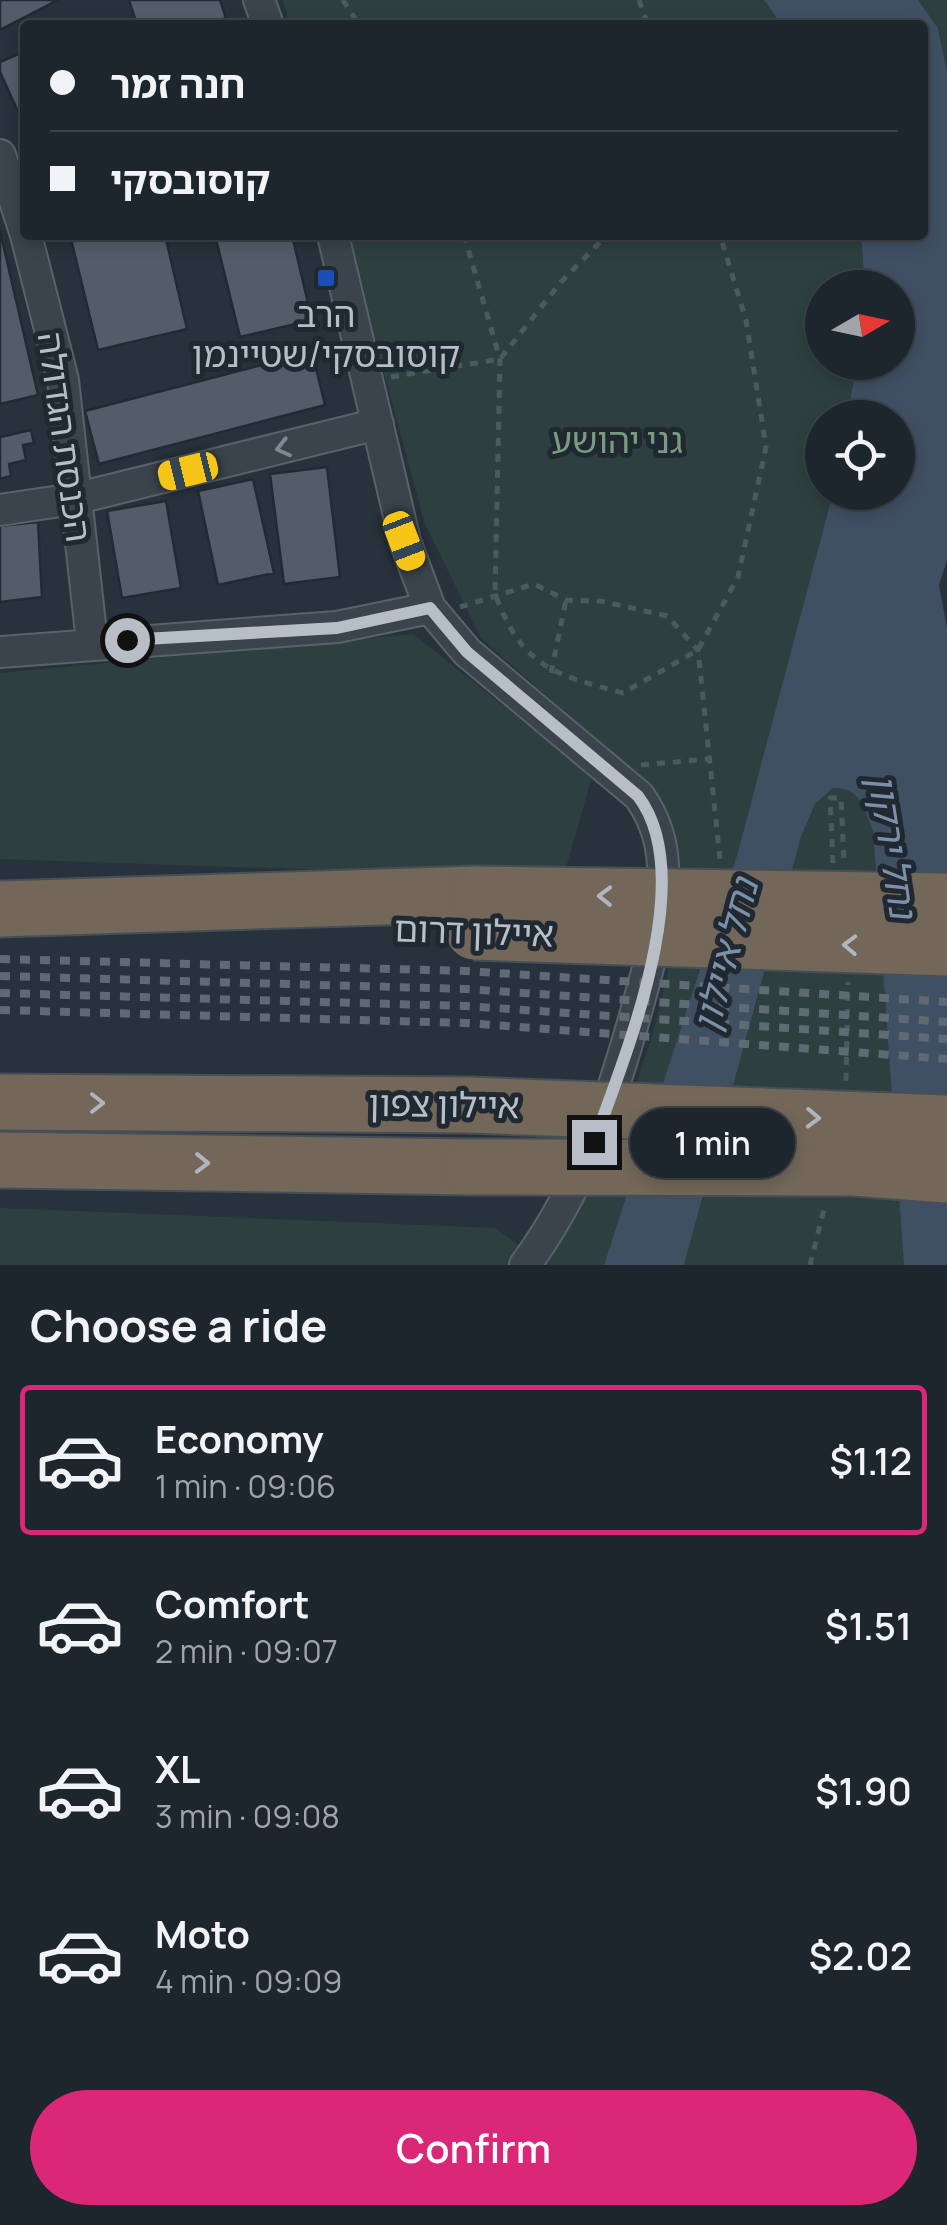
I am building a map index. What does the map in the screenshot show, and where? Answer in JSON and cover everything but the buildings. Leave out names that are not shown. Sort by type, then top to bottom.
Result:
[{"type":"highway","points":[[0,913],[475,913],[947,901]]},
{"type":"highway","name":"איילון דרום","points":[[475,913],[947,948]]},
{"type":"highway","name":"איילון צפון","points":[[0,1102],[470,1105],[947,1123]]},
{"type":"highway","points":[[0,1160],[854,1168],[947,1174]]},
{"type":"highway","points":[[854,1168],[947,1192]]},
{"type":"street","name":"הכנסת הגדולה","points":[[0,155],[20,218]]},
{"type":"street","name":"הכנסת הגדולה","points":[[27,240],[64,380],[92,642]]},
{"type":"street","points":[[334,240],[404,541],[433,612],[467,652],[608,768],[651,813],[664,867],[659,916],[622,1065],[594,1142],[565,1204],[525,1265]]},
{"type":"street","points":[[0,510],[74,498],[378,424]]},
{"type":"street","points":[[0,652],[92,642],[337,628],[433,612]]},
{"type":"path","points":[[465,240],[500,360],[496,594],[508,626],[551,674],[623,693],[698,650],[738,576],[766,447],[746,320],[722,240]]},
{"type":"path","points":[[368,380],[500,360],[561,282],[602,240]]},
{"type":"path","points":[[433,612],[534,584],[566,600],[601,601],[668,616],[698,650],[720,859]]},
{"type":"path","points":[[551,674],[566,600]]},
{"type":"path","points":[[608,768],[708,759]]},
{"type":"green space","points":[[283,0],[764,0],[778,20],[289,20]]},
{"type":"green space","points":[[918,0],[947,0],[947,71],[938,28]]},
{"type":"green space","name":"גני יהושע","points":[[348,240],[861,240],[864,270],[805,270],[805,380],[854,380],[850,400],[805,400],[805,510],[830,510],[826,531],[738,852],[604,1265],[540,1265],[567,1230],[592,1185],[616,1135],[655,1026],[676,921],[678,876],[674,842],[653,789],[481,638],[425,524]]},
{"type":"green space","points":[[413,634],[558,749],[594,770],[563,878],[0,859],[0,673]]},
{"type":"green space","points":[[833,788],[856,796],[873,831],[904,1265],[684,1265],[801,837],[815,804]]},
{"type":"green space","points":[[0,1208],[495,1228],[522,1248],[508,1265],[0,1265]]},
{"type":"water","points":[[764,0],[918,0],[938,28],[947,71],[947,560],[939,585],[947,628],[947,1265],[904,1265],[873,831],[856,796],[833,788],[815,804],[801,837],[684,1265],[604,1265],[738,852],[829,510],[915,510],[915,400],[850,400],[854,380],[915,380],[915,270],[864,270],[861,240],[928,240],[928,20],[778,20]]},
{"type":"railway","points":[[0,959],[466,971],[947,1002]]},
{"type":"railway","points":[[0,976],[466,989],[947,1022]]},
{"type":"railway","points":[[0,993],[465,1006],[947,1039]]},
{"type":"railway","points":[[0,1010],[465,1023],[947,1059]]},
{"type":"place","name":"הרב קוסובסקי/שטיינמן","points":[[326,278]]},
{"type":"route","points":[[127,640],[337,628],[430,608],[467,652],[638,796],[651,813],[659,837],[664,867],[659,916],[622,1065],[594,1142]]},
{"type":"water label","name":"נחל ירקון","points":[[892,846]]},
{"type":"water label","name":"נחל איילון","points":[[726,955]]}]
